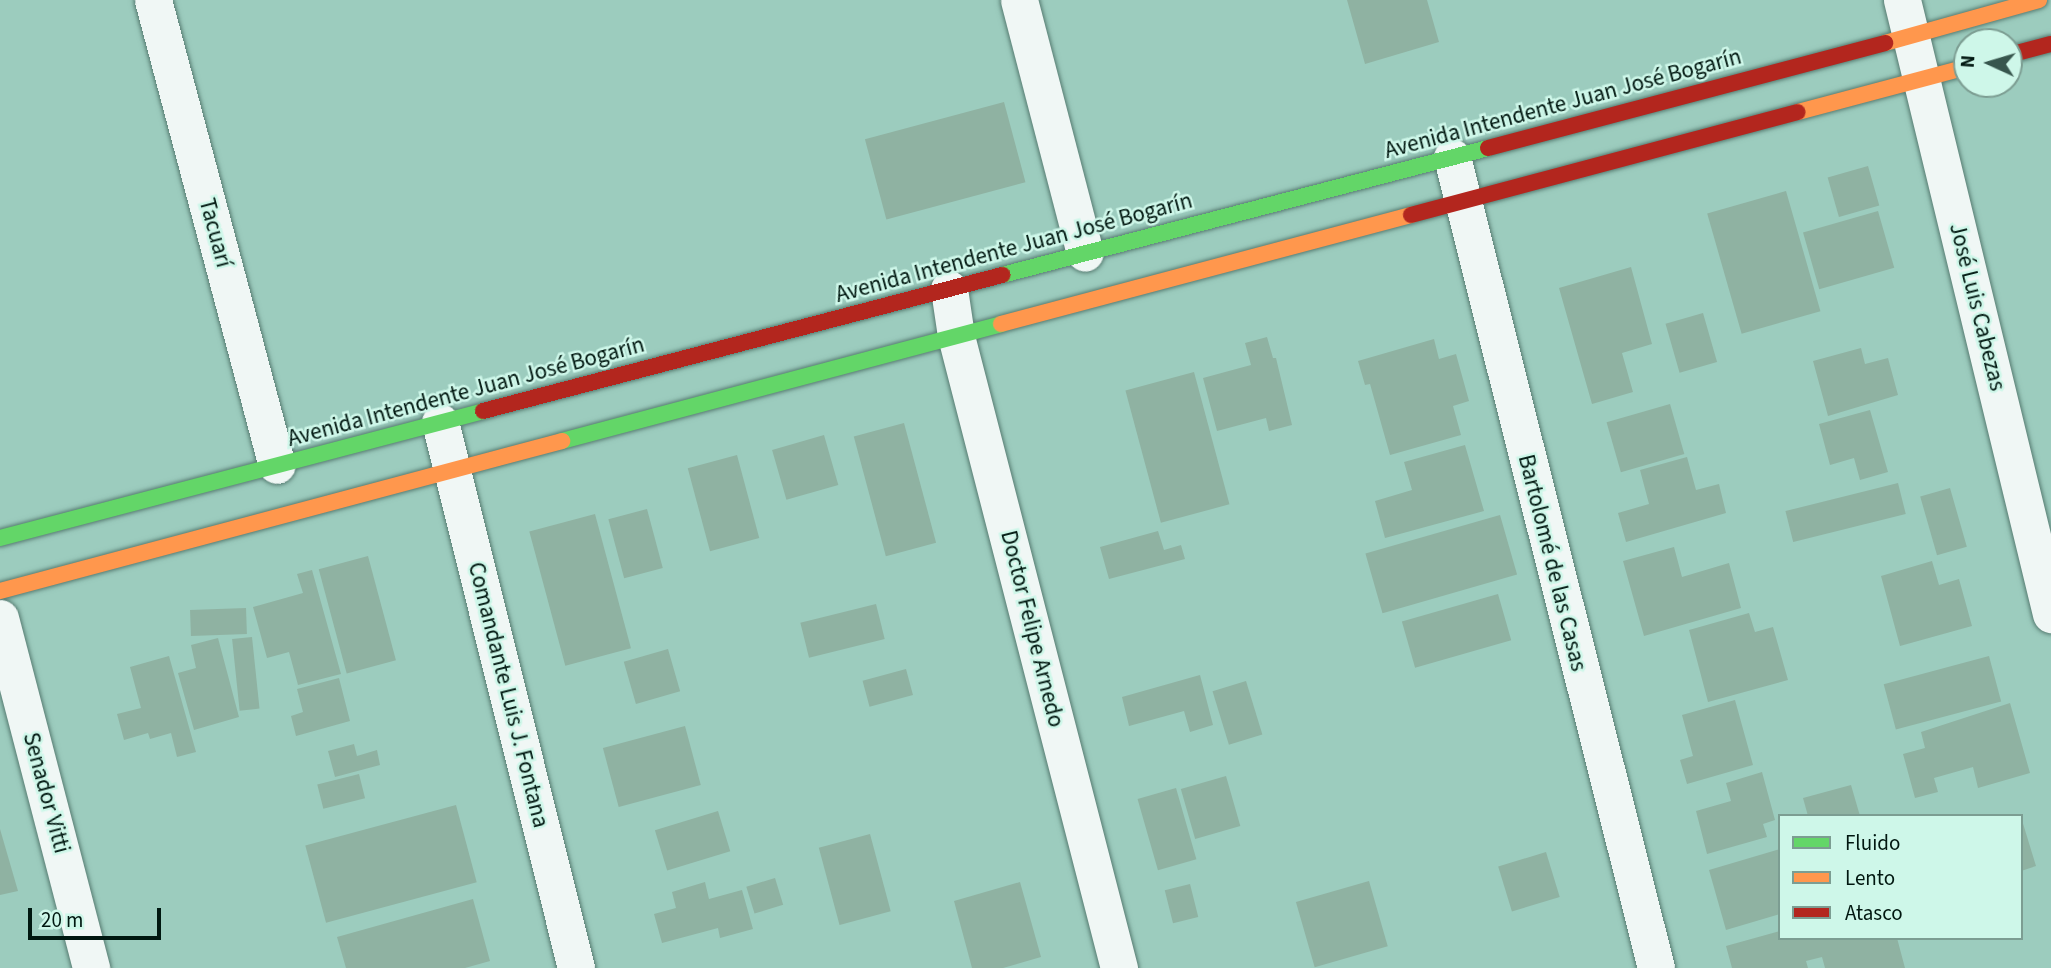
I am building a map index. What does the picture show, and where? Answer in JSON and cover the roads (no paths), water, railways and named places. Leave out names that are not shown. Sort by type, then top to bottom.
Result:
[{"type":"street","name":"Tacuarí","points":[[153,0],[277,465]]},
{"type":"street","points":[[1019,0],[1085,253]]},
{"type":"street","name":"José Luis Cabezas","points":[[1902,0],[2051,614]]},
{"type":"street","name":"Avenida Intendente Juan José Bogarín","points":[[0,537],[1912,36],[2039,0]]},
{"type":"street","points":[[2023,51],[2051,44]]},
{"type":"street","points":[[0,591],[1953,70]]},
{"type":"street","name":"Bartolomé de las Casas","points":[[1451,157],[1656,968]]},
{"type":"street","name":"Doctor Felipe Arnedo","points":[[948,289],[956,336],[1119,968]]},
{"type":"street","name":"Comandante Luis J. Fontana","points":[[440,422],[576,968]]},
{"type":"street","name":"Senador Vitti","points":[[0,618],[91,968]]}]
